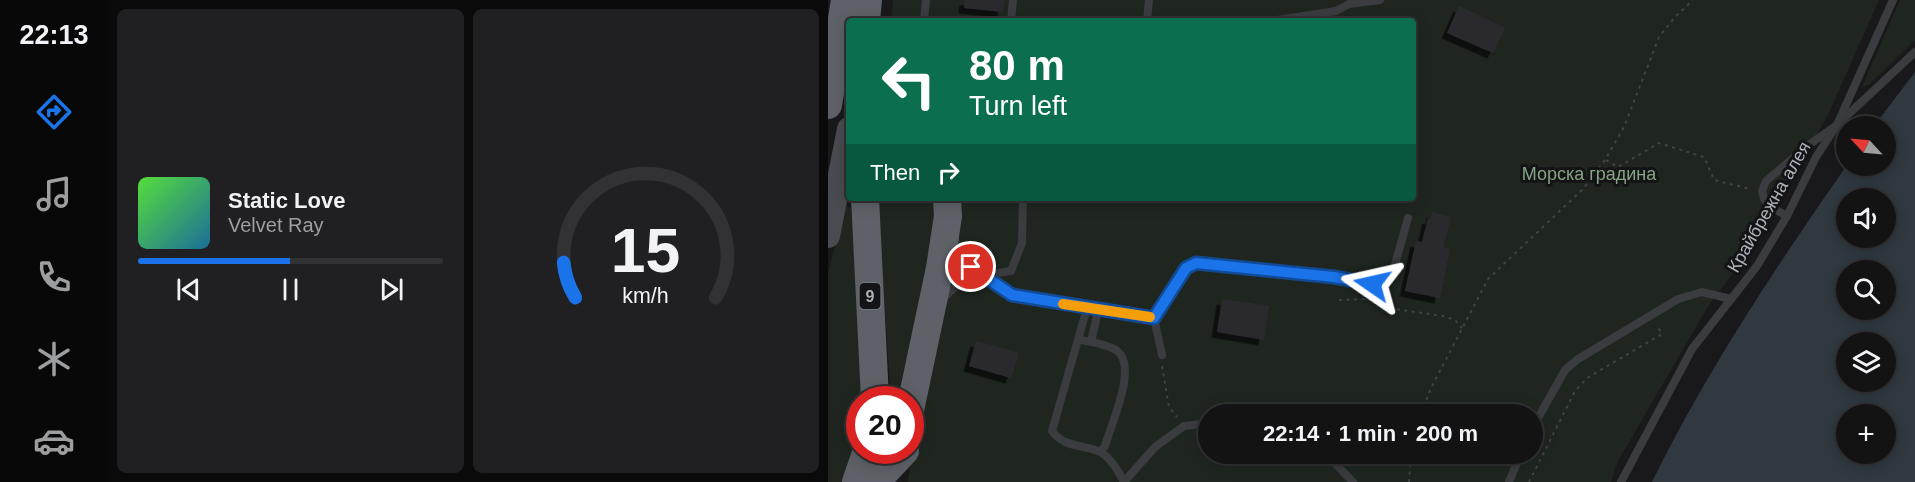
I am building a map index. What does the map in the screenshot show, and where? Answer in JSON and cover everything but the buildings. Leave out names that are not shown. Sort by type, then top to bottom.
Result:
[{"type":"highway","points":[[828,35],[834,69]]},
{"type":"highway","points":[[828,105],[834,69],[846,44]]},
{"type":"highway","points":[[828,99],[846,102]]},
{"type":"highway","name":"9","points":[[865,201],[874,386]]},
{"type":"highway","points":[[915,386],[928,327],[948,207]]},
{"type":"highway","points":[[856,482],[862,464]]},
{"type":"highway","points":[[876,482],[893,464]]},
{"type":"highway","points":[[900,482],[903,464]]},
{"type":"main road","points":[[828,236],[846,144]]},
{"type":"lane","points":[[924,18],[926,0]]},
{"type":"lane","points":[[1011,18],[1013,0]]},
{"type":"lane","points":[[1147,18],[1149,0]]},
{"type":"lane","points":[[1290,18],[1336,11],[1349,4],[1380,0]]},
{"type":"lane","name":"Крайбрежна алея","points":[[1841,116],[1893,0]]},
{"type":"lane","points":[[1336,11],[1338,18]]},
{"type":"lane","points":[[1848,116],[1915,52]]},
{"type":"lane","points":[[1787,216],[1769,206],[1762,191],[1766,181],[1783,165],[1836,127]]},
{"type":"lane","name":"Крайбрежна алея","points":[[1621,482],[1692,349],[1757,266],[1787,216],[1816,157],[1836,127]]},
{"type":"lane","points":[[928,327],[943,298],[956,286],[981,275],[1011,272],[1022,243],[1023,201]]},
{"type":"lane","points":[[948,207],[961,259],[1012,295],[1098,311],[1154,318]]},
{"type":"lane","points":[[1162,355],[1154,318],[1186,268],[1196,263],[1334,277],[1372,284],[1382,283],[1394,268],[1408,218]]},
{"type":"lane","points":[[1543,410],[1565,370],[1578,359],[1678,299],[1702,292],[1731,299]]},
{"type":"lane","points":[[1087,308],[1080,340],[1052,431],[1059,441],[1100,452],[1110,460],[1124,482],[1155,447],[1184,426],[1198,424]]},
{"type":"lane","points":[[1091,342],[1098,311]]},
{"type":"lane","points":[[1080,340],[1116,350],[1125,358],[1127,373],[1105,446],[1100,452]]},
{"type":"lane","points":[[1336,464],[1353,482]]},
{"type":"lane","points":[[1509,482],[1516,464]]},
{"type":"path","points":[[1425,404],[1488,279],[1583,189],[1605,160],[1624,126],[1659,37],[1693,0]]},
{"type":"path","points":[[1605,160],[1618,167],[1659,143],[1704,157],[1714,180],[1762,191]]},
{"type":"path","points":[[1339,300],[1369,299],[1388,308],[1443,316],[1455,320],[1462,328]]},
{"type":"path","points":[[1530,482],[1575,391],[1587,378],[1662,333],[1651,316]]},
{"type":"path","points":[[1162,355],[1163,385],[1169,407],[1184,426]]},
{"type":"path","points":[[1409,482],[1410,464]]},
{"type":"green space","name":"Морска градина","points":[[893,0],[1879,0],[1827,117],[1733,273],[1707,308],[1617,463],[1611,482],[908,482],[910,464],[924,464],[924,386],[922,386],[954,201],[1416,201],[1416,18],[891,18]]},
{"type":"green space","points":[[1900,0],[1915,0],[1915,40],[1869,85],[1862,87]]},
{"type":"green space","points":[[877,201],[938,201],[907,386],[890,386]]},
{"type":"green space","points":[[845,203],[851,208],[863,386],[846,386],[846,464],[850,464],[845,482],[828,482],[828,274]]},
{"type":"shaded area","points":[[1915,72],[1915,482],[1652,482],[1719,359],[1839,176],[1896,176],[1896,116],[1882,116]]},
{"type":"slow traffic","points":[[1063,304],[1150,317]]},
{"type":"route","points":[[971,267],[1012,295],[1098,311],[1154,318],[1186,268],[1196,263],[1334,277],[1372,284]]}]
